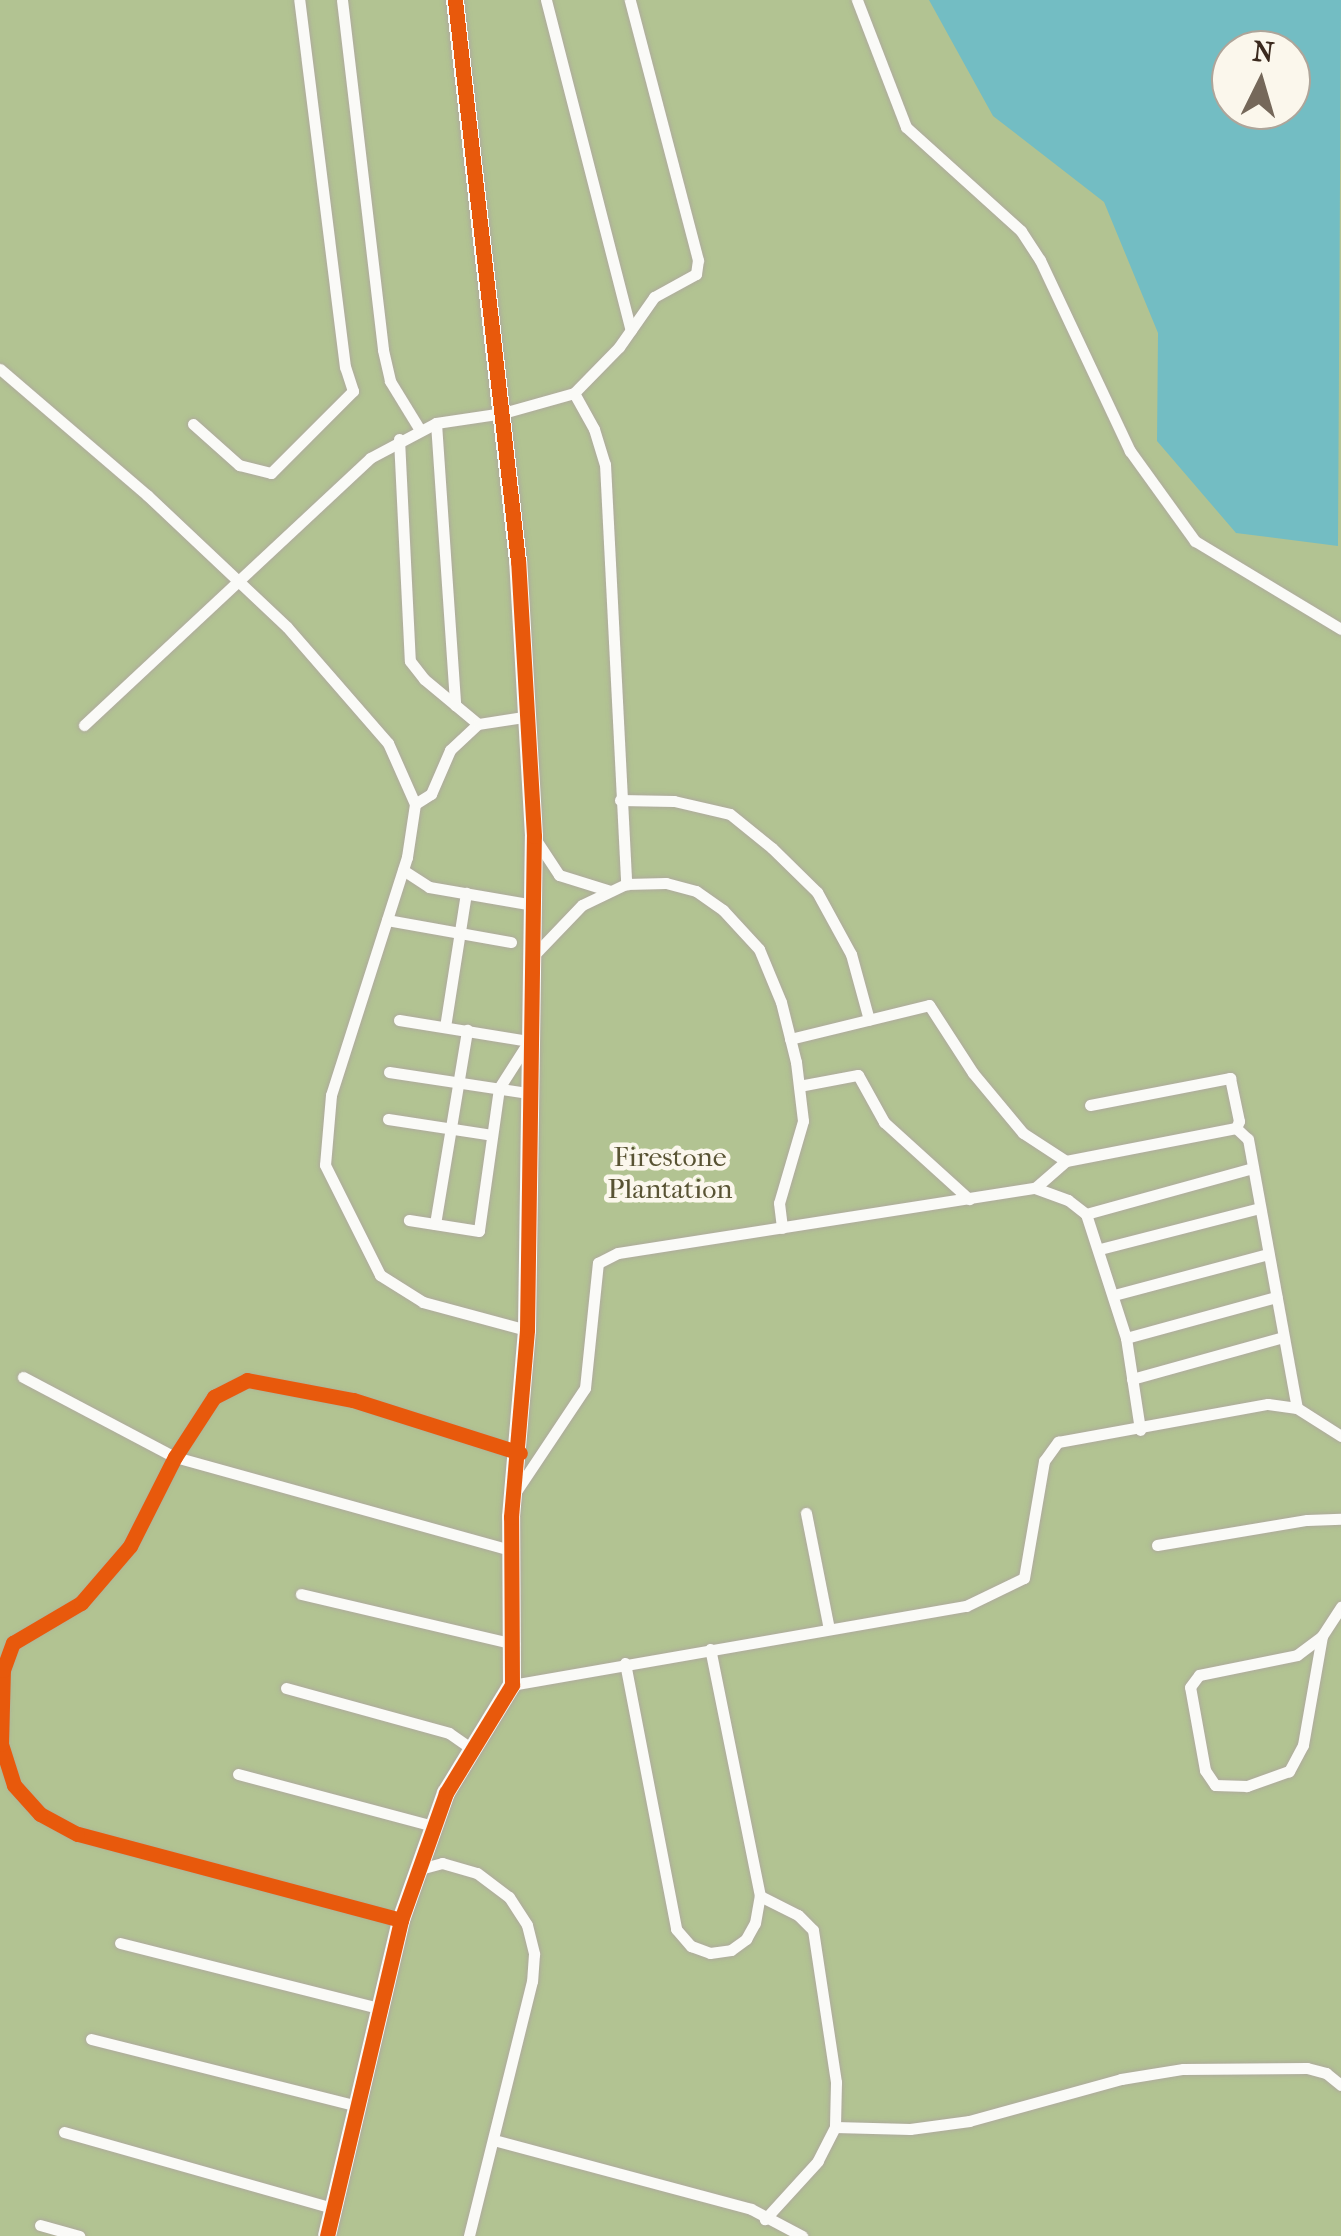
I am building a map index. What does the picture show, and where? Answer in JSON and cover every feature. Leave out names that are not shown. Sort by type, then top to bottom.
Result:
[{"type":"street","points":[[193,424],[239,465],[271,473],[352,391],[345,367],[299,0]]},
{"type":"street","points":[[342,0],[383,350],[390,381],[420,430]]},
{"type":"street","points":[[327,2236],[402,1920],[446,1793],[512,1685],[510,1550],[528,1330],[529,1041],[536,954],[534,836],[524,717],[518,561],[454,0]]},
{"type":"street","points":[[546,0],[631,330]]},
{"type":"street","points":[[84,724],[370,458],[399,439],[436,423],[502,413],[574,394],[631,330],[654,297],[696,274],[698,260],[630,0]]},
{"type":"street","points":[[857,0],[906,126],[1020,231],[1040,260],[1130,451],[1194,540],[1341,629]]},
{"type":"street","points":[[0,369],[287,626],[388,742],[415,804],[403,870],[331,1095],[325,1165],[380,1275],[423,1302],[528,1330]]},
{"type":"street","points":[[574,394],[594,429],[604,464],[626,884]]},
{"type":"street","points":[[436,423],[455,705]]},
{"type":"street","points":[[399,439],[410,660],[424,679],[478,724]]},
{"type":"street","points":[[415,804],[431,794],[450,750],[478,724],[524,717]]},
{"type":"street","points":[[620,800],[674,801],[730,814],[772,848],[817,892],[852,954],[869,1020]]},
{"type":"street","points":[[534,836],[559,874],[610,891]]},
{"type":"street","points":[[403,870],[429,887],[533,905]]},
{"type":"street","points":[[536,954],[582,905],[626,884],[666,884],[696,890],[723,910],[759,949],[790,1039],[803,1121],[778,1203],[782,1228]]},
{"type":"street","points":[[445,1027],[466,893]]},
{"type":"street","points":[[387,920],[459,936],[511,942]]},
{"type":"street","points":[[790,1039],[929,1005],[972,1073],[1022,1134],[1066,1161]]},
{"type":"street","points":[[399,1020],[529,1041]]},
{"type":"street","points":[[435,1224],[467,1030]]},
{"type":"street","points":[[409,1220],[478,1231],[499,1088],[529,1041]]},
{"type":"street","points":[[389,1072],[528,1092]]},
{"type":"street","points":[[799,1086],[858,1075],[884,1122],[969,1199]]},
{"type":"street","points":[[1090,1105],[1230,1078],[1239,1121],[1236,1128]]},
{"type":"street","points":[[388,1118],[492,1135]]},
{"type":"street","points":[[1035,1188],[1066,1161],[1236,1128]]},
{"type":"street","points":[[1236,1128],[1248,1139],[1297,1408]]},
{"type":"street","points":[[1086,1214],[1253,1168]]},
{"type":"street","points":[[516,1494],[585,1388],[598,1264],[618,1253],[1035,1188],[1068,1200],[1086,1214],[1126,1338],[1140,1430]]},
{"type":"street","points":[[1100,1249],[1260,1208]]},
{"type":"street","points":[[1114,1295],[1268,1254]]},
{"type":"street","points":[[1126,1338],[1276,1297]]},
{"type":"street","points":[[1132,1379],[1284,1337]]},
{"type":"street","points":[[23,1377],[175,1457],[510,1550]]},
{"type":"street","points":[[402,1920],[77,1834],[40,1814],[14,1785],[1,1744],[2,1670],[14,1643],[81,1602],[130,1546],[175,1457],[214,1397],[247,1380],[353,1400],[520,1453]]},
{"type":"street","points":[[512,1685],[966,1606],[1024,1578],[1044,1461],[1058,1442],[1268,1404],[1297,1408],[1341,1436]]},
{"type":"street","points":[[806,1514],[829,1628]]},
{"type":"street","points":[[1156,1544],[1307,1520],[1341,1519]]},
{"type":"street","points":[[300,1594],[514,1644]]},
{"type":"street","points":[[1322,1636],[1303,1745],[1289,1771],[1247,1786],[1214,1785],[1205,1770],[1190,1687],[1199,1675],[1297,1655],[1322,1636],[1341,1607]]},
{"type":"street","points":[[625,1663],[676,1929],[691,1946],[710,1953],[731,1950],[746,1940],[756,1923],[760,1896],[710,1649]]},
{"type":"street","points":[[286,1688],[449,1732],[472,1749]]},
{"type":"street","points":[[238,1774],[434,1826]]},
{"type":"street","points":[[420,1870],[442,1864],[477,1873],[509,1897],[527,1925],[534,1954],[532,1981],[469,2236]]},
{"type":"street","points":[[760,1896],[798,1915],[813,1930],[836,2082],[835,2127],[818,2161],[765,2218]]},
{"type":"street","points":[[120,1943],[379,2008]]},
{"type":"street","points":[[91,2039],[358,2106]]},
{"type":"street","points":[[835,2127],[910,2129],[968,2121],[1121,2079],[1183,2069],[1306,2068],[1326,2073],[1341,2085]]},
{"type":"street","points":[[64,2132],[333,2208]]},
{"type":"street","points":[[494,2140],[750,2209],[778,2231],[802,2236]]},
{"type":"street","points":[[40,2225],[78,2236]]},
{"type":"green space","name":"Firestone Plantation","points":[[0,0],[1341,0],[1341,2236],[0,2236]]},
{"type":"water","points":[[929,0],[1341,0],[1338,546],[1236,533],[1157,441],[1158,333],[1104,202],[993,116]]},
{"type":"cycle path","points":[[327,2236],[401,1920],[446,1793],[512,1685],[511,1517],[527,1330],[534,836],[518,561],[455,0]]},
{"type":"cycle path","points":[[401,1920],[77,1834],[40,1814],[14,1785],[1,1744],[3,1670],[13,1643],[81,1603],[130,1546],[175,1457],[214,1397],[247,1380],[353,1400],[520,1453]]}]
